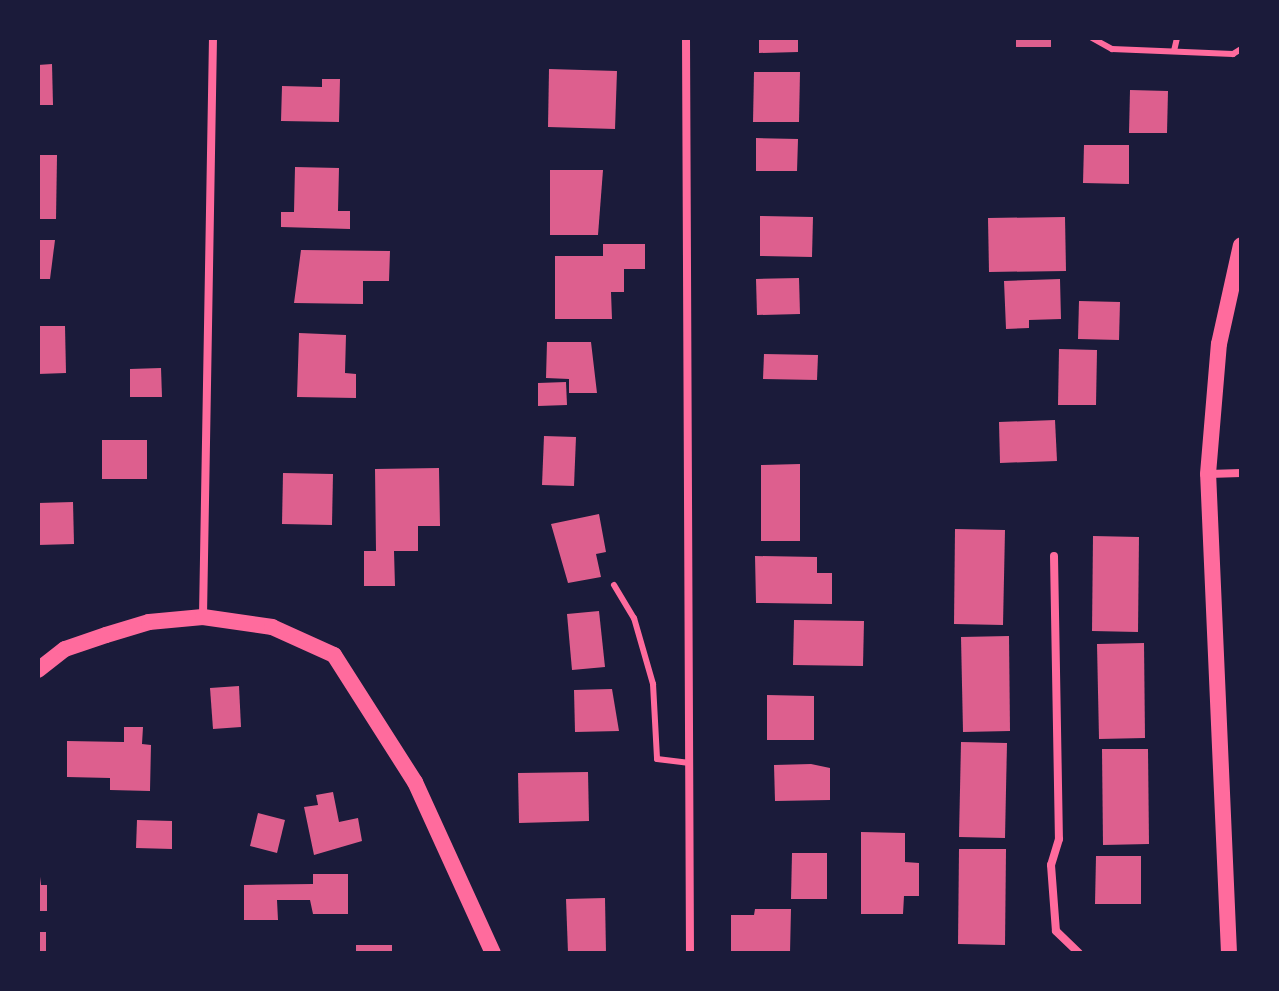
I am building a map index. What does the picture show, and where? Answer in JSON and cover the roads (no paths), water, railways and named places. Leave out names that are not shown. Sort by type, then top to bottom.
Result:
[{"type":"main road","points":[[1229,953],[1208,474],[1219,344],[1241,245]]},
{"type":"main road","points":[[38,670],[65,649],[106,635],[149,622],[203,617],[272,627],[334,655],[415,782],[493,953]]},
{"type":"street","points":[[203,617],[213,38]]},
{"type":"street","points":[[686,38],[690,953]]},
{"type":"street","points":[[1208,474],[1241,473]]},
{"type":"street","points":[[1054,556],[1059,839],[1051,865],[1056,931],[1079,953]]},
{"type":"lane","points":[[1092,38],[1112,49],[1233,54],[1241,49]]},
{"type":"lane","points":[[1174,51],[1177,38]]},
{"type":"lane","points":[[614,585],[634,618],[653,684],[657,759],[690,763]]}]
